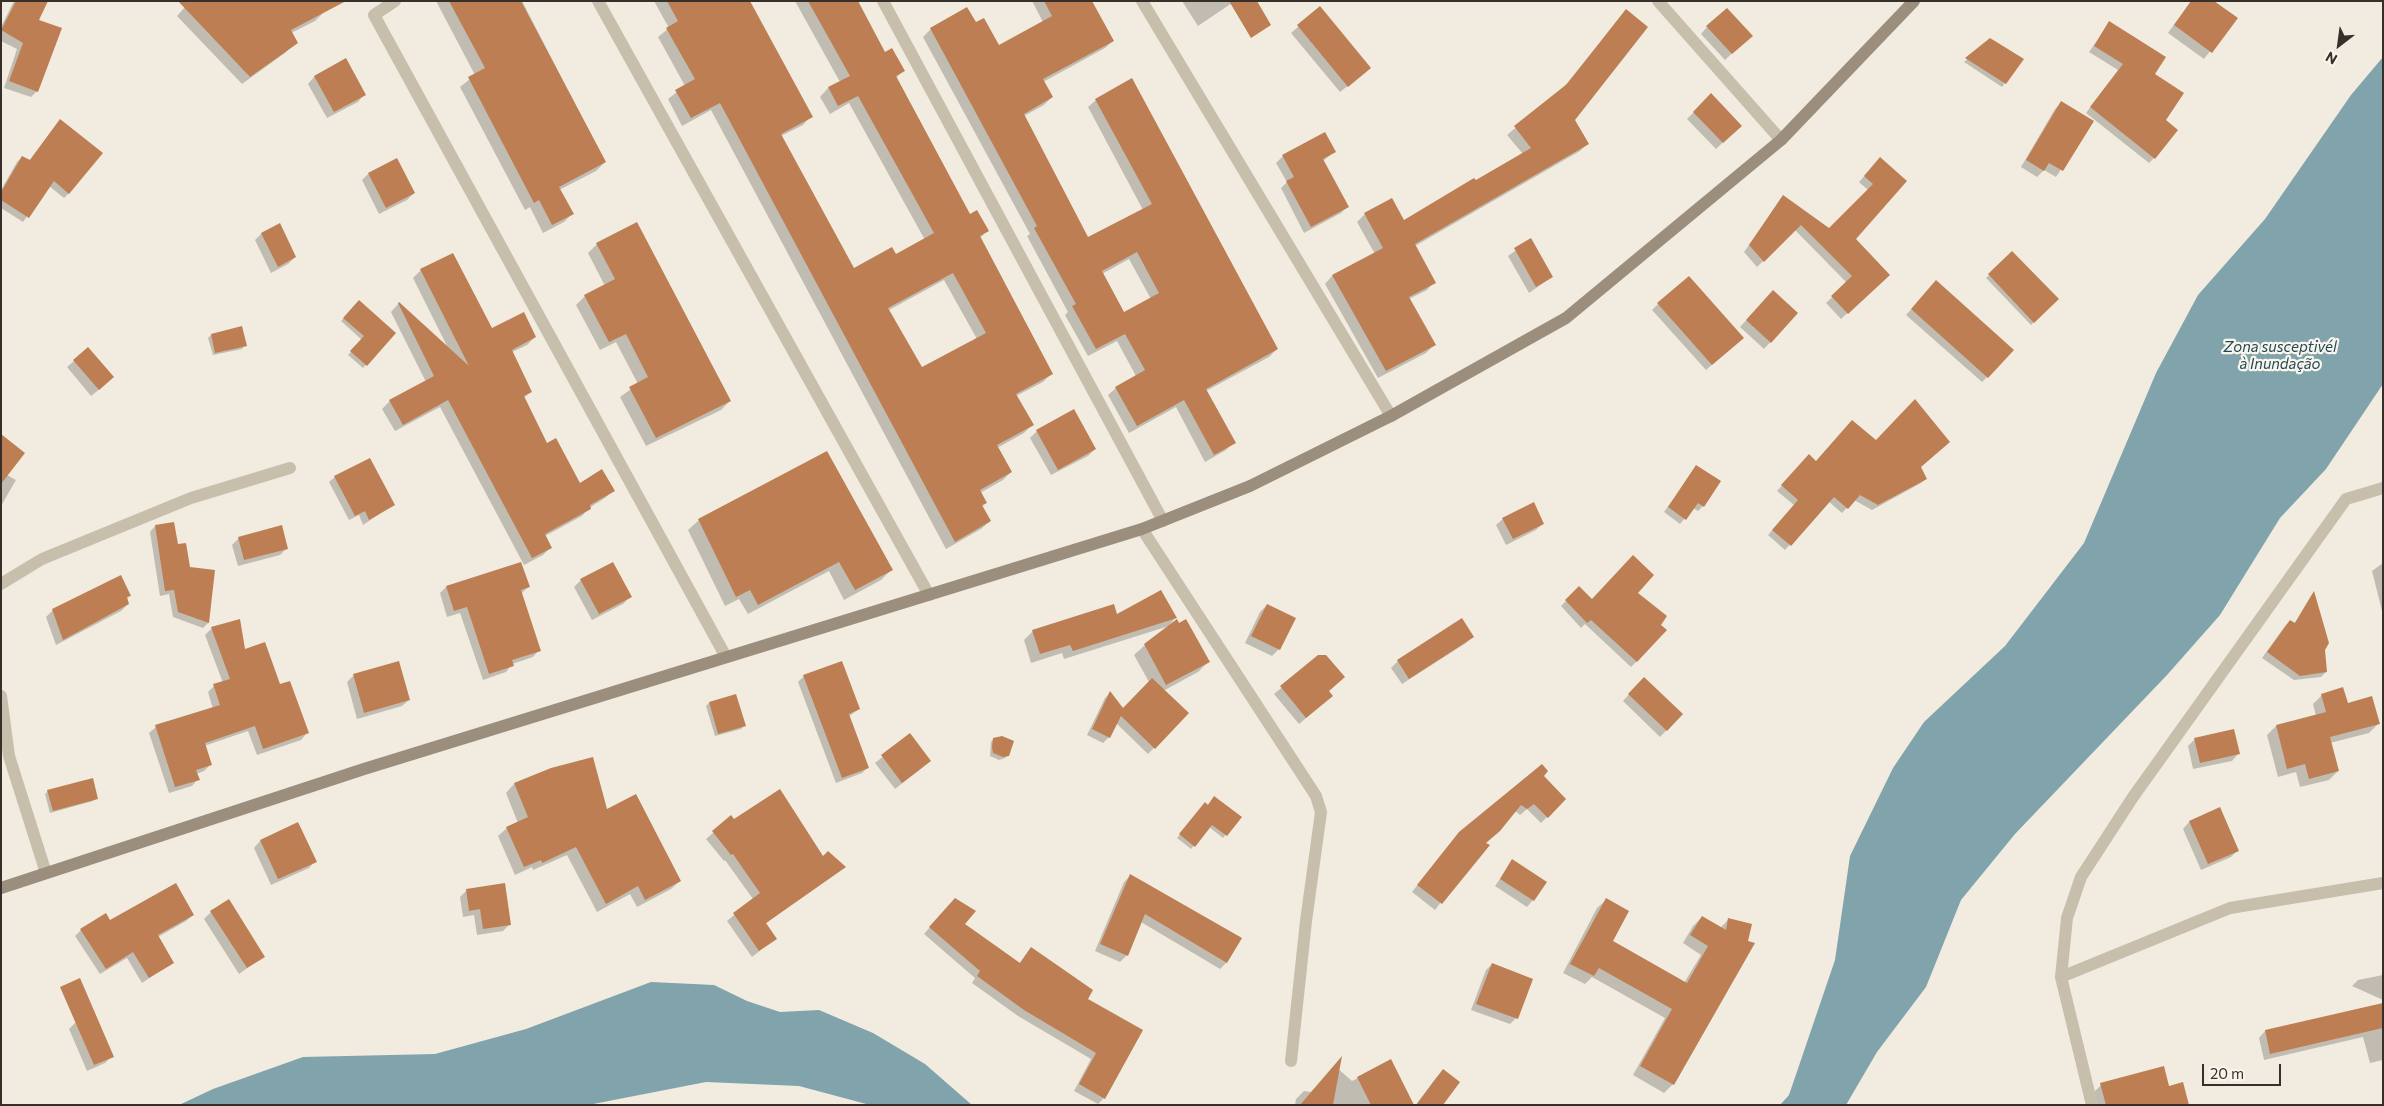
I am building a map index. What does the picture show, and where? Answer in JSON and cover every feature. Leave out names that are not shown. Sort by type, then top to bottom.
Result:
[{"type":"main road","points":[[1,888],[364,769],[1142,528],[1250,486],[1391,416],[1566,318],[1781,140],[1914,1]]},
{"type":"street","points":[[395,1],[374,15],[726,657]]},
{"type":"street","points":[[598,1],[930,595]]},
{"type":"street","points":[[883,1],[1163,520]]},
{"type":"street","points":[[1142,1],[1391,416]]},
{"type":"street","points":[[1658,1],[1781,140]]},
{"type":"street","points":[[1,584],[42,559],[182,502],[290,468]]},
{"type":"street","points":[[2092,1105],[2061,977],[2066,918],[2081,877],[2133,797],[2346,499],[2383,488]]},
{"type":"street","points":[[1142,528],[1316,796],[1321,812],[1306,921],[1291,1061]]},
{"type":"street","points":[[1,696],[9,756],[46,873]]},
{"type":"street","points":[[2061,977],[2230,908],[2383,883]]},
{"type":"water","name":"Zona susceptivél à Inundação","points":[[2383,57],[2383,384],[2326,469],[2280,518],[2220,615],[2167,675],[2015,834],[1961,900],[1926,987],[1877,1052],[1846,1105],[1780,1105],[1789,1095],[1835,960],[1850,856],[1893,768],[1924,722],[2005,646],[2084,543],[2156,373],[2198,295],[2265,219],[2351,95]]},
{"type":"water","points":[[651,982],[714,985],[747,1001],[780,1012],[819,1010],[873,1033],[925,1064],[972,1105],[870,1105],[799,1086],[706,1082],[588,1105],[179,1105],[213,1089],[303,1057],[435,1054],[526,1029]]},
{"type":"building","points":[[16,1],[48,1],[39,20],[62,28],[38,92],[9,81],[23,43],[1,30]]},
{"type":"building","points":[[178,1],[346,1],[291,30],[298,43],[250,77]]},
{"type":"building","points":[[449,1],[521,1],[606,162],[559,187],[574,214],[552,225],[539,200],[534,203],[468,77],[485,68]]},
{"type":"building","points":[[667,1],[750,1],[813,117],[781,134],[854,268],[892,247],[896,254],[934,233],[858,96],[838,106],[828,87],[850,76],[808,1],[858,1],[885,52],[892,48],[905,71],[896,76],[970,214],[977,210],[989,231],[980,236],[1053,374],[1016,394],[1034,425],[997,445],[1012,472],[980,490],[987,503],[982,505],[991,521],[955,542],[720,103],[691,118],[675,90],[695,79],[666,28],[678,21]],"holes":[[[953,273],[986,333],[922,367],[888,308]]]},
{"type":"building","points":[[1044,1],[1092,1],[1114,41],[1043,79],[1053,97],[1024,114],[1088,237],[1152,204],[1095,99],[1132,78],[1278,349],[1206,389],[1236,443],[1214,455],[1184,400],[1137,426],[1115,387],[1145,370],[1125,334],[1096,349],[1072,306],[1076,304],[1034,228],[1037,226],[930,28],[967,7],[976,22],[984,18],[999,45],[1052,16]],"holes":[[[1137,252],[1159,293],[1124,312],[1102,271]]]},
{"type":"building","points":[[1229,1],[1257,1],[1271,25],[1251,38]]},
{"type":"building","points":[[2191,1],[2214,1],[2238,18],[2212,53],[2174,25]]},
{"type":"building","points":[[1320,6],[1371,68],[1348,87],[1297,25]]},
{"type":"building","points":[[1727,8],[1753,36],[1732,54],[1706,26]]},
{"type":"building","points":[[1626,9],[1648,27],[1575,120],[1589,144],[1415,244],[1436,283],[1409,297],[1436,345],[1386,371],[1332,275],[1383,248],[1364,213],[1392,198],[1404,220],[1474,178],[1476,180],[1531,148],[1514,126],[1567,84]]},
{"type":"building","points":[[2109,21],[2166,57],[2155,74],[2184,93],[2166,120],[2178,130],[2155,159],[2090,107],[2123,64],[2094,46]]},
{"type":"building","points":[[1990,38],[2024,59],[2006,84],[1965,58]]},
{"type":"building","points":[[346,58],[366,95],[334,112],[314,76]]},
{"type":"building","points":[[1711,93],[1742,126],[1723,143],[1693,112]]},
{"type":"building","points":[[2061,101],[2094,121],[2063,171],[2049,163],[2044,171],[2026,160]]},
{"type":"building","points":[[60,119],[103,153],[69,194],[54,181],[29,218],[1,200],[1,192],[22,156],[30,160]]},
{"type":"building","points":[[1325,132],[1336,152],[1323,159],[1349,207],[1311,227],[1286,181],[1294,177],[1282,155]]},
{"type":"building","points":[[1880,157],[1907,181],[1856,239],[1890,275],[1848,314],[1831,296],[1852,276],[1801,225],[1764,262],[1749,245],[1783,195],[1829,228],[1873,184],[1864,176]]},
{"type":"building","points":[[397,158],[415,193],[386,208],[368,173]]},
{"type":"building","points":[[637,222],[731,401],[656,438],[629,387],[648,377],[626,334],[609,342],[584,295],[615,279],[596,243]]},
{"type":"building","points":[[280,223],[296,257],[278,267],[261,233]]},
{"type":"building","points":[[1531,238],[1553,277],[1536,287],[1514,248]]},
{"type":"building","points":[[2012,251],[2059,299],[2034,323],[1988,274]]},
{"type":"building","points":[[453,253],[492,328],[524,312],[536,337],[512,350],[532,392],[524,396],[547,443],[556,438],[580,483],[602,469],[615,491],[590,505],[591,509],[545,534],[552,548],[532,558],[448,400],[403,425],[389,400],[434,376],[399,302],[469,366],[420,269]]},
{"type":"building","points":[[1689,276],[1744,338],[1712,365],[1657,303]]},
{"type":"building","points":[[1936,280],[2014,350],[1988,378],[1911,309]]},
{"type":"building","points":[[1773,290],[1798,313],[1771,343],[1746,320]]},
{"type":"building","points":[[359,300],[396,333],[367,366],[350,351],[364,336],[343,318]]},
{"type":"building","points":[[242,326],[247,346],[215,353],[211,334]]},
{"type":"building","points":[[88,347],[114,377],[99,390],[73,360]]},
{"type":"building","points":[[1915,399],[1950,442],[1921,467],[1927,479],[1878,505],[1860,495],[1848,509],[1834,497],[1791,546],[1772,530],[1798,500],[1781,485],[1809,454],[1816,461],[1852,420],[1876,440]]},
{"type":"building","points":[[1074,409],[1096,449],[1058,470],[1036,430]]},
{"type":"building","points":[[1,434],[25,453],[1,484]]},
{"type":"building","points":[[827,451],[893,570],[855,590],[839,562],[758,605],[750,590],[736,597],[698,519]]},
{"type":"building","points":[[370,458],[395,505],[369,520],[365,511],[355,516],[334,476]]},
{"type":"building","points":[[1696,465],[1721,481],[1704,507],[1698,503],[1686,520],[1668,507]]},
{"type":"building","points":[[1534,502],[1544,524],[1513,539],[1502,518]]},
{"type":"building","points":[[174,522],[178,544],[186,543],[190,567],[215,570],[209,623],[178,612],[174,590],[165,591],[155,525]]},
{"type":"building","points":[[282,525],[288,549],[244,560],[238,537]]},
{"type":"building","points":[[1633,555],[1654,575],[1638,593],[1667,616],[1661,625],[1667,630],[1637,662],[1591,620],[1587,623],[1565,600],[1579,586],[1592,599]]},
{"type":"building","points":[[521,562],[530,587],[521,590],[541,651],[512,660],[514,666],[489,674],[467,607],[454,611],[446,586]]},
{"type":"building","points":[[613,562],[632,597],[599,614],[580,579]]},
{"type":"building","points":[[121,575],[131,596],[127,597],[129,604],[63,640],[52,609]]},
{"type":"building","points":[[1161,590],[1177,618],[1073,651],[1070,645],[1040,654],[1032,630],[1114,604],[1117,614]]},
{"type":"building","points":[[2314,591],[2329,643],[2325,650],[2327,672],[2300,676],[2267,652],[2290,620],[2295,623]]},
{"type":"building","points":[[1267,604],[1296,618],[1280,650],[1251,636]]},
{"type":"building","points":[[1462,618],[1474,637],[1409,679],[1397,660]]},
{"type":"building","points":[[240,619],[245,649],[265,642],[280,684],[290,681],[309,733],[263,749],[255,726],[205,743],[212,765],[196,770],[200,780],[175,787],[155,725],[220,705],[213,684],[230,679],[211,627]]},
{"type":"building","points":[[1177,619],[1179,623],[1186,619],[1210,662],[1166,685],[1144,644]]},
{"type":"building","points":[[1318,655],[1326,655],[1345,677],[1329,691],[1333,696],[1306,718],[1280,686]]},
{"type":"building","points":[[399,661],[410,700],[364,713],[353,674]]},
{"type":"building","points":[[842,661],[860,709],[849,714],[869,768],[842,778],[803,675]]},
{"type":"building","points":[[1644,677],[1683,714],[1667,731],[1628,694]]},
{"type":"building","points":[[1152,678],[1189,713],[1155,749],[1121,716],[1110,738],[1092,729],[1110,691],[1123,708]]},
{"type":"building","points":[[2343,687],[2348,703],[2372,696],[2380,724],[2330,737],[2339,771],[2309,779],[2305,764],[2287,769],[2276,725],[2326,712],[2321,694]]},
{"type":"building","points":[[736,694],[746,726],[718,734],[709,702]]},
{"type":"building","points":[[2234,729],[2240,754],[2200,763],[2194,738]]},
{"type":"building","points":[[910,733],[931,761],[902,783],[881,755]]},
{"type":"building","points":[[1002,736],[1014,741],[1009,756],[1003,757],[993,753],[993,738]]},
{"type":"building","points":[[593,757],[607,809],[636,794],[681,881],[645,900],[638,886],[606,904],[576,847],[542,863],[541,860],[524,867],[506,827],[528,817],[514,783],[551,768]]},
{"type":"building","points":[[1542,764],[1548,771],[1544,776],[1566,799],[1548,818],[1534,804],[1527,809],[1521,805],[1500,831],[1486,843],[1490,845],[1442,904],[1417,885],[1459,832]]},
{"type":"building","points":[[93,778],[98,799],[53,811],[47,790]]},
{"type":"building","points":[[780,789],[823,856],[828,851],[846,867],[766,923],[777,939],[759,951],[733,913],[760,893],[733,854],[731,855],[712,831],[731,815],[734,819]]},
{"type":"building","points":[[1214,796],[1242,817],[1227,836],[1212,825],[1195,847],[1179,834],[1205,802],[1208,805]]},
{"type":"building","points":[[2220,807],[2239,851],[2208,864],[2189,821]]},
{"type":"building","points":[[298,822],[317,862],[278,879],[260,840]]},
{"type":"building","points":[[1512,859],[1547,882],[1534,901],[1500,879]]},
{"type":"building","points":[[1130,874],[1242,938],[1227,963],[1145,914],[1128,956],[1100,944]]},
{"type":"building","points":[[176,883],[194,915],[158,935],[174,963],[149,978],[133,952],[106,969],[80,929],[106,913],[110,920]]},
{"type":"building","points":[[505,883],[511,925],[483,929],[480,909],[469,911],[466,889]]},
{"type":"building","points":[[955,898],[976,911],[965,924],[1020,963],[1031,947],[1093,990],[1088,999],[1143,1030],[1105,1099],[1079,1084],[1096,1053],[1024,1010],[977,976],[980,971],[929,927]]},
{"type":"building","points":[[1606,898],[1629,911],[1613,941],[1687,983],[1708,946],[1690,935],[1702,916],[1726,930],[1728,918],[1752,924],[1748,941],[1755,943],[1674,1085],[1640,1066],[1672,1009],[1599,968],[1594,976],[1570,964]]},
{"type":"building","points":[[229,899],[265,957],[247,968],[210,911]]},
{"type":"building","points":[[1492,963],[1533,979],[1518,1019],[1476,1004]]},
{"type":"building","points":[[80,978],[114,1057],[94,1065],[60,987]]},
{"type":"building","points":[[2383,1003],[2383,1028],[2270,1054],[2265,1030]]},
{"type":"building","points":[[1342,1056],[1333,1105],[1300,1105]]},
{"type":"building","points":[[1391,1059],[1414,1105],[1371,1105],[1357,1077]]},
{"type":"building","points":[[2164,1066],[2169,1086],[2183,1082],[2189,1105],[2106,1105],[2100,1083]]},
{"type":"building","points":[[1443,1069],[1460,1082],[1443,1105],[1416,1105]]}]
